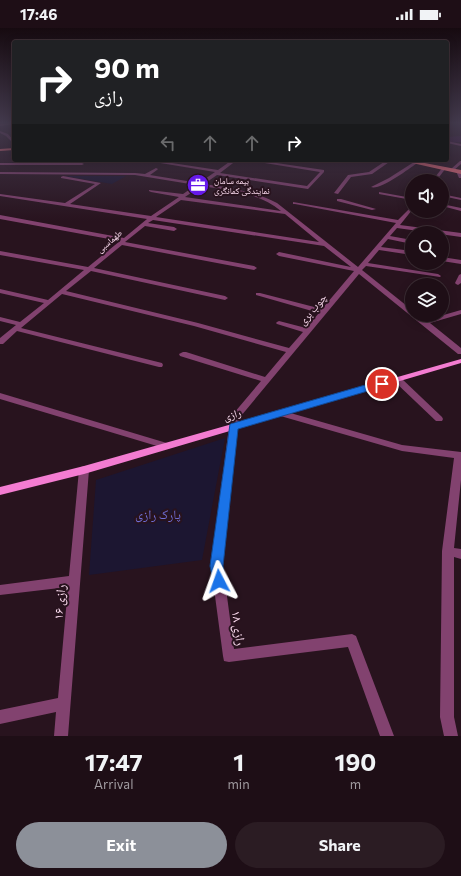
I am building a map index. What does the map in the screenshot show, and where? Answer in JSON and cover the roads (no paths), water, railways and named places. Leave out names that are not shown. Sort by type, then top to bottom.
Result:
[{"type":"main road","points":[[411,162],[460,171]]},
{"type":"main road","name":"رازی","points":[[3,491],[84,470],[461,361]]},
{"type":"street","points":[[156,162],[308,188],[323,171],[262,162]]},
{"type":"street","name":"طهماسبی","points":[[0,342],[153,217],[232,162]]},
{"type":"street","points":[[336,193],[350,176],[370,173],[387,162]]},
{"type":"street","points":[[452,170],[461,162]]},
{"type":"street","points":[[0,164],[84,163],[68,173]]},
{"type":"street","points":[[373,187],[391,179],[415,163]]},
{"type":"street","points":[[439,174],[444,168]]},
{"type":"street","points":[[145,176],[156,169]]},
{"type":"street","points":[[460,171],[461,177]]},
{"type":"street","points":[[0,173],[120,173],[244,191],[262,197],[286,213],[405,307]]},
{"type":"street","points":[[44,174],[99,183],[67,204]]},
{"type":"street","points":[[151,191],[286,213]]},
{"type":"street","points":[[381,193],[405,198]]},
{"type":"street","points":[[0,195],[9,195],[325,244]]},
{"type":"street","points":[[0,200],[9,195]]},
{"type":"street","points":[[449,196],[461,199]]},
{"type":"street","points":[[339,200],[374,209]]},
{"type":"street","points":[[295,203],[461,235]]},
{"type":"street","points":[[369,217],[377,204]]},
{"type":"street","points":[[449,207],[461,210]]},
{"type":"street","name":"چوب بری","points":[[233,427],[237,415],[405,216]]},
{"type":"street","points":[[0,217],[254,268]]},
{"type":"street","points":[[144,224],[174,229]]},
{"type":"street","points":[[386,237],[405,241]]},
{"type":"street","points":[[378,248],[405,253]]},
{"type":"street","points":[[0,253],[90,269],[224,298]]},
{"type":"street","points":[[278,254],[359,271]]},
{"type":"street","points":[[449,260],[461,262]]},
{"type":"street","points":[[364,264],[438,276]]},
{"type":"street","points":[[458,283],[461,276]]},
{"type":"street","points":[[0,291],[49,302]]},
{"type":"street","points":[[61,292],[196,324],[291,352]]},
{"type":"street","points":[[258,294],[324,312]]},
{"type":"street","points":[[424,323],[461,312]]},
{"type":"street","points":[[0,318],[19,327],[159,365]]},
{"type":"street","points":[[278,323],[308,331]]},
{"type":"street","points":[[424,323],[461,352]]},
{"type":"street","points":[[183,354],[267,380]]},
{"type":"street","points":[[397,379],[439,419]]},
{"type":"street","points":[[0,396],[167,446]]},
{"type":"street","points":[[280,413],[402,448],[460,456],[448,551],[447,717],[451,736]]},
{"type":"street","name":"رازی ۱۸","points":[[233,427],[217,566],[229,656],[352,640],[387,736]]},
{"type":"street","name":"رازی ۱۶","points":[[61,736],[84,470]]},
{"type":"street","points":[[448,551],[461,554]]},
{"type":"street","points":[[0,590],[74,581]]},
{"type":"street","points":[[0,717],[64,703]]},
{"type":"place","name":"بیمه سامان نمایندگی کمانگری","points":[[198,185]]},
{"type":"park label","name":"پارک رازی","points":[[158,514]]}]
